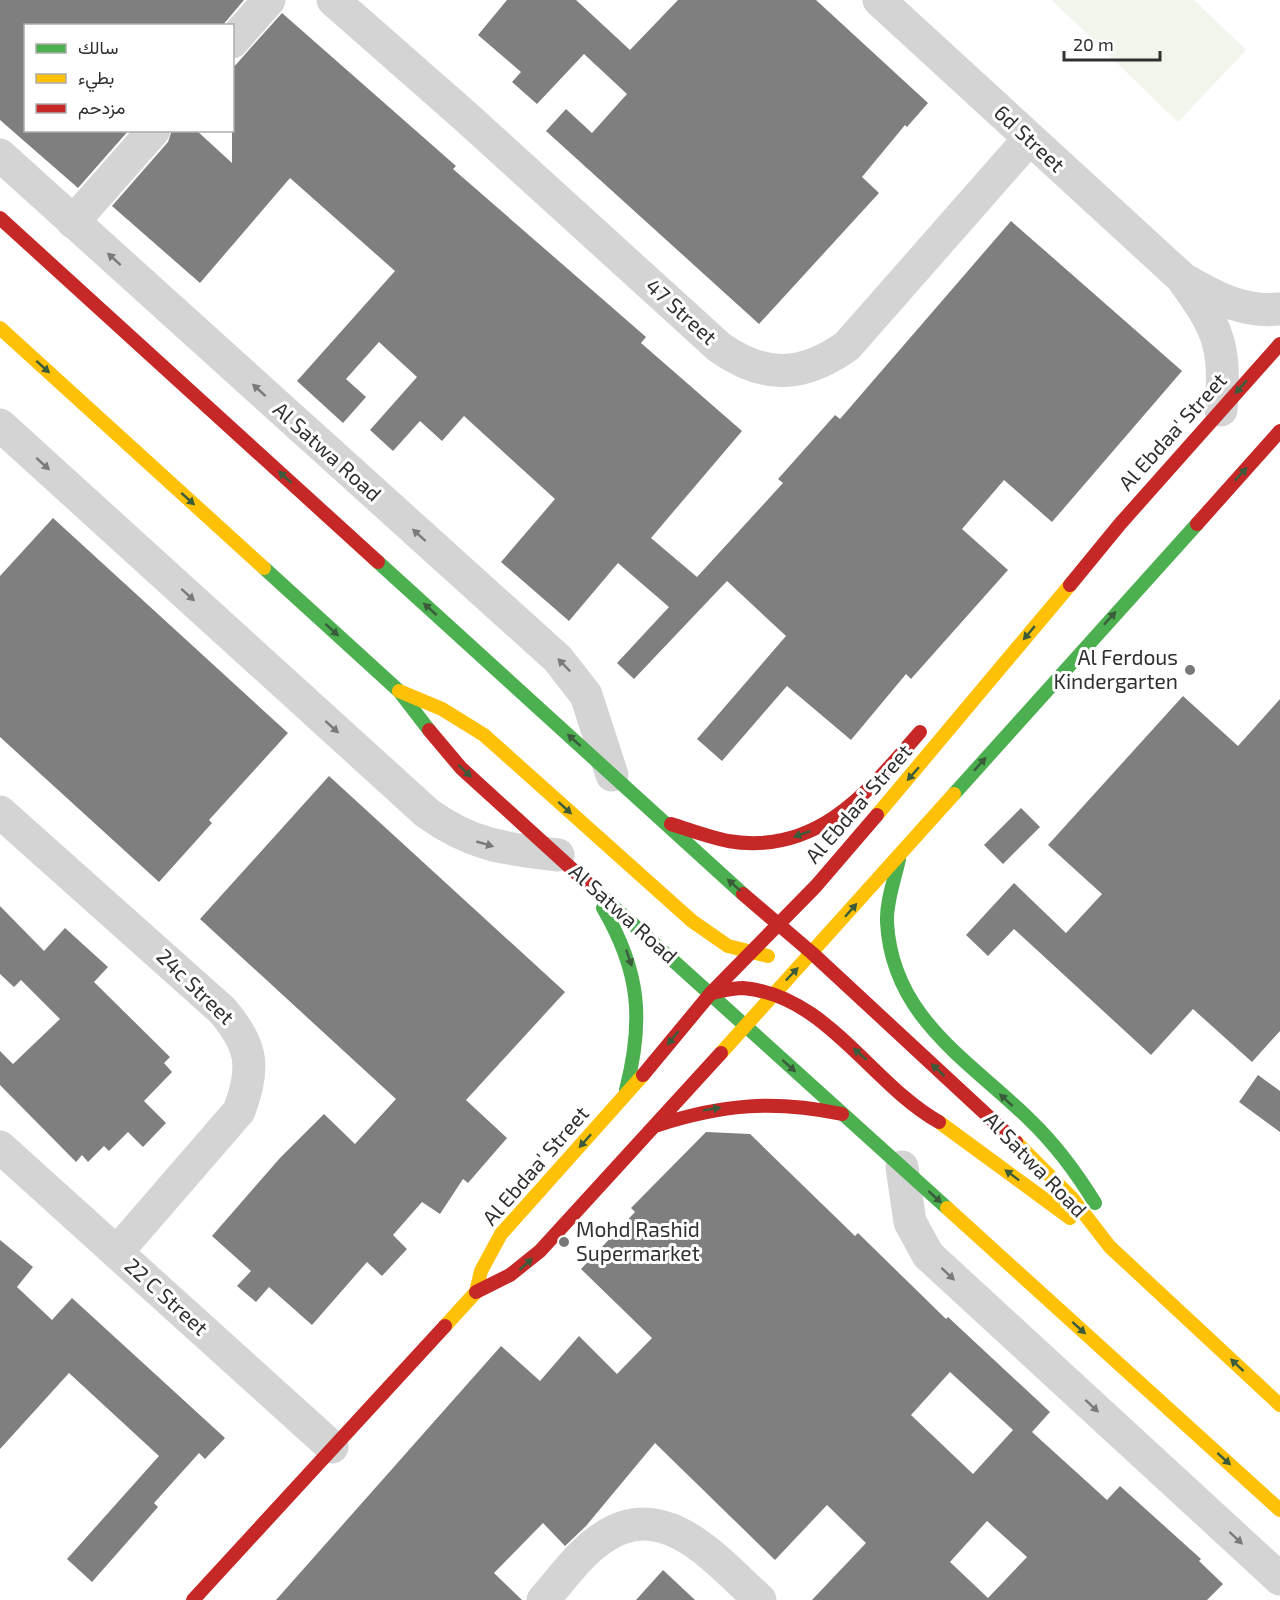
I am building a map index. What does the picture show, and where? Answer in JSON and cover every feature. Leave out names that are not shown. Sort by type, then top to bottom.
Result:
[{"type":"main road","points":[[0,218],[777,925]]},
{"type":"main road","name":"Al Satwa Road","points":[[0,328],[399,691],[425,727],[461,768],[1280,1510]]},
{"type":"main road","name":"Al Ebdaa' Street","points":[[193,1600],[476,1292],[486,1262],[501,1234],[624,1098],[711,993],[816,886],[927,758],[1120,524],[1280,344]]},
{"type":"main road","name":"Al Ebdaa' Street","points":[[476,1292],[496,1285],[531,1260],[746,1028],[772,995],[1280,431]]},
{"type":"main road","points":[[399,691],[442,709],[484,735],[692,921],[728,946],[748,953],[785,955],[812,953]]},
{"type":"main road","points":[[950,706],[976,696]]},
{"type":"main road","points":[[664,822],[736,842],[769,843],[801,835],[831,822],[857,802],[931,720]]},
{"type":"main road","points":[[902,851],[891,882],[886,919],[889,956],[901,990],[922,1021],[1068,1158],[1086,1185],[1100,1215],[1110,1247]]},
{"type":"main road","points":[[568,864],[618,931],[631,962],[638,997],[639,1031],[634,1065],[624,1098]]},
{"type":"main road","name":"Al Satwa Road","points":[[777,925],[812,953],[1048,1172],[1072,1198],[1110,1247],[1280,1405]]},
{"type":"main road","points":[[711,993],[726,987],[772,995],[811,1012],[925,1114],[948,1128],[1110,1247]]},
{"type":"main road","points":[[656,1126],[703,1110],[752,1103],[798,1104],[843,1114]]},
{"type":"street","points":[[234,40],[270,0]]},
{"type":"street","name":"47 Street","points":[[333,0],[465,116],[719,347],[737,360],[757,368],[779,371],[805,369],[827,361],[847,346],[1029,140]]},
{"type":"street","name":"6d Street","points":[[879,0],[1180,277],[1207,314],[1216,333],[1222,353],[1221,410]]},
{"type":"street","points":[[73,222],[152,132]]},
{"type":"street","name":"Al Satwa Road","points":[[0,155],[565,666],[590,702],[612,775]]},
{"type":"street","name":"6d Street","points":[[1180,277],[1230,303],[1260,310],[1280,309]]},
{"type":"street","name":"Al Satwa Road","points":[[0,425],[427,813],[465,837],[568,864]]},
{"type":"street","name":"24c Street","points":[[0,812],[222,1010],[240,1031],[250,1059],[249,1086],[239,1111],[117,1252]]},
{"type":"street","name":"22 C Street","points":[[0,1147],[332,1447]]},
{"type":"street","points":[[902,1167],[910,1222],[928,1255],[1280,1578]]},
{"type":"street","points":[[543,1600],[603,1537],[621,1527],[641,1522],[662,1525],[681,1532],[698,1544],[760,1600]]},
{"type":"shaded area","points":[[1052,0],[1194,0],[1246,50],[1178,122]]},
{"type":"building","points":[[0,0],[244,0],[224,24],[24,24],[24,132],[127,132],[78,188],[0,120]]},
{"type":"building","points":[[507,0],[576,0],[630,50],[678,0],[816,0],[928,103],[907,127],[905,125],[862,177],[879,193],[759,324],[546,131],[566,109],[592,133],[627,94],[584,54],[537,104],[512,82],[521,72],[478,35]]},
{"type":"building","points":[[282,13],[456,166],[453,169],[646,337],[641,343],[742,431],[651,538],[697,577],[783,483],[778,479],[835,415],[840,419],[1011,221],[1182,371],[1052,522],[1004,480],[962,529],[1008,570],[911,679],[906,674],[851,740],[787,686],[722,761],[697,739],[786,636],[727,581],[634,679],[617,663],[669,607],[618,563],[569,621],[501,562],[555,499],[464,416],[442,441],[420,421],[393,451],[370,430],[417,377],[379,342],[346,379],[366,397],[343,423],[297,381],[395,271],[290,178],[200,283],[112,206],[168,142],[171,132],[198,132],[232,163],[234,67]]},
{"type":"building","points":[[53,518],[288,733],[209,820],[212,823],[159,882],[0,737],[0,576]]},
{"type":"building","points":[[1183,696],[1238,746],[1280,699],[1280,1031],[1252,1062],[1193,1009],[1151,1055],[1014,929],[988,956],[966,935],[1014,883],[1066,933],[1102,894],[1048,845]]},
{"type":"building","points":[[329,776],[565,992],[466,1100],[507,1138],[468,1183],[463,1179],[440,1214],[422,1202],[393,1235],[407,1249],[382,1276],[367,1262],[312,1325],[269,1287],[256,1302],[237,1286],[251,1271],[212,1236],[280,1158],[324,1114],[355,1144],[396,1099],[200,919]]},
{"type":"building","points":[[1021,808],[1040,827],[1003,864],[984,845]]},
{"type":"building","points":[[0,906],[44,951],[65,928],[108,967],[94,982],[170,1057],[164,1063],[172,1072],[144,1101],[166,1123],[143,1147],[128,1132],[109,1151],[104,1146],[88,1162],[82,1155],[76,1162],[0,1085],[0,1051],[13,1064],[60,1019],[21,980],[14,987],[0,974]]},
{"type":"building","points":[[1258,1075],[1280,1091],[1280,1132],[1239,1102]]},
{"type":"building","points":[[706,1132],[750,1134],[855,1236],[858,1233],[946,1319],[948,1317],[1050,1412],[1032,1432],[1107,1500],[1120,1486],[1201,1559],[1199,1561],[1223,1584],[1207,1600],[812,1600],[866,1543],[827,1505],[775,1560],[655,1443],[586,1526],[565,1546],[543,1523],[494,1573],[522,1600],[276,1600],[501,1346],[540,1381],[579,1336],[617,1374],[652,1338],[581,1269],[635,1212],[631,1208]],"holes":[[[950,1372],[1013,1430],[973,1474],[911,1415]],[[987,1521],[1027,1557],[988,1598],[950,1562]]]},
{"type":"building","points":[[0,1240],[33,1267],[17,1287],[52,1320],[72,1298],[225,1438],[205,1459],[199,1453],[154,1503],[158,1507],[92,1582],[67,1559],[159,1456],[69,1373],[0,1449]]},
{"type":"building","points":[[663,1570],[695,1600],[636,1600]]},
{"type":"traffic: fast","points":[[954,794],[1197,524]]},
{"type":"traffic: fast","points":[[378,562],[743,894]]},
{"type":"traffic: fast","points":[[264,568],[399,691],[429,730]]},
{"type":"traffic: fast","points":[[899,859],[889,898],[887,922],[892,956],[903,985],[918,1011],[938,1034],[1030,1120],[1057,1149],[1095,1203]]},
{"type":"traffic: fast","points":[[595,890],[947,1208]]},
{"type":"traffic: fast","points":[[603,908],[625,953],[635,996],[635,1041],[626,1090]]},
{"type":"traffic: slow","points":[[0,328],[264,568]]},
{"type":"traffic: slow","points":[[877,815],[1070,585]]},
{"type":"traffic: slow","points":[[399,691],[442,709],[484,735],[692,921],[728,946],[768,956]]},
{"type":"traffic: slow","points":[[721,1053],[954,794]]},
{"type":"traffic: slow","points":[[445,1326],[476,1292],[481,1271],[501,1234],[643,1075]]},
{"type":"traffic: slow","points":[[939,1122],[1070,1218]]},
{"type":"traffic: slow","points":[[1016,1142],[1072,1198],[1110,1247],[1280,1405]]},
{"type":"traffic: slow","points":[[947,1208],[1280,1510]]},
{"type":"traffic: jam","points":[[0,218],[378,562]]},
{"type":"traffic: jam","points":[[1070,585],[1120,524],[1280,344]]},
{"type":"traffic: jam","points":[[1197,524],[1280,431]]},
{"type":"traffic: jam","points":[[429,730],[461,768],[595,890]]},
{"type":"traffic: jam","points":[[671,824],[728,841],[760,843],[788,839],[814,829],[838,815],[881,776],[920,732]]},
{"type":"traffic: jam","points":[[643,1075],[711,993],[816,886],[877,815]]},
{"type":"traffic: jam","points":[[743,894],[812,953],[1016,1142]]},
{"type":"traffic: jam","points":[[711,993],[743,988],[773,994],[800,1007],[824,1023],[914,1106],[939,1122]]},
{"type":"traffic: jam","points":[[476,1292],[510,1275],[540,1251],[721,1053]]},
{"type":"traffic: jam","points":[[658,1125],[705,1112],[749,1106],[794,1107],[842,1114]]},
{"type":"traffic: jam","points":[[193,1600],[445,1326]]},
{"type":"place","name":"Al Ferdous Kindergarten","points":[[1190,670]]},
{"type":"place","name":"Mohd Rashid Supermarket","points":[[564,1242]]}]
